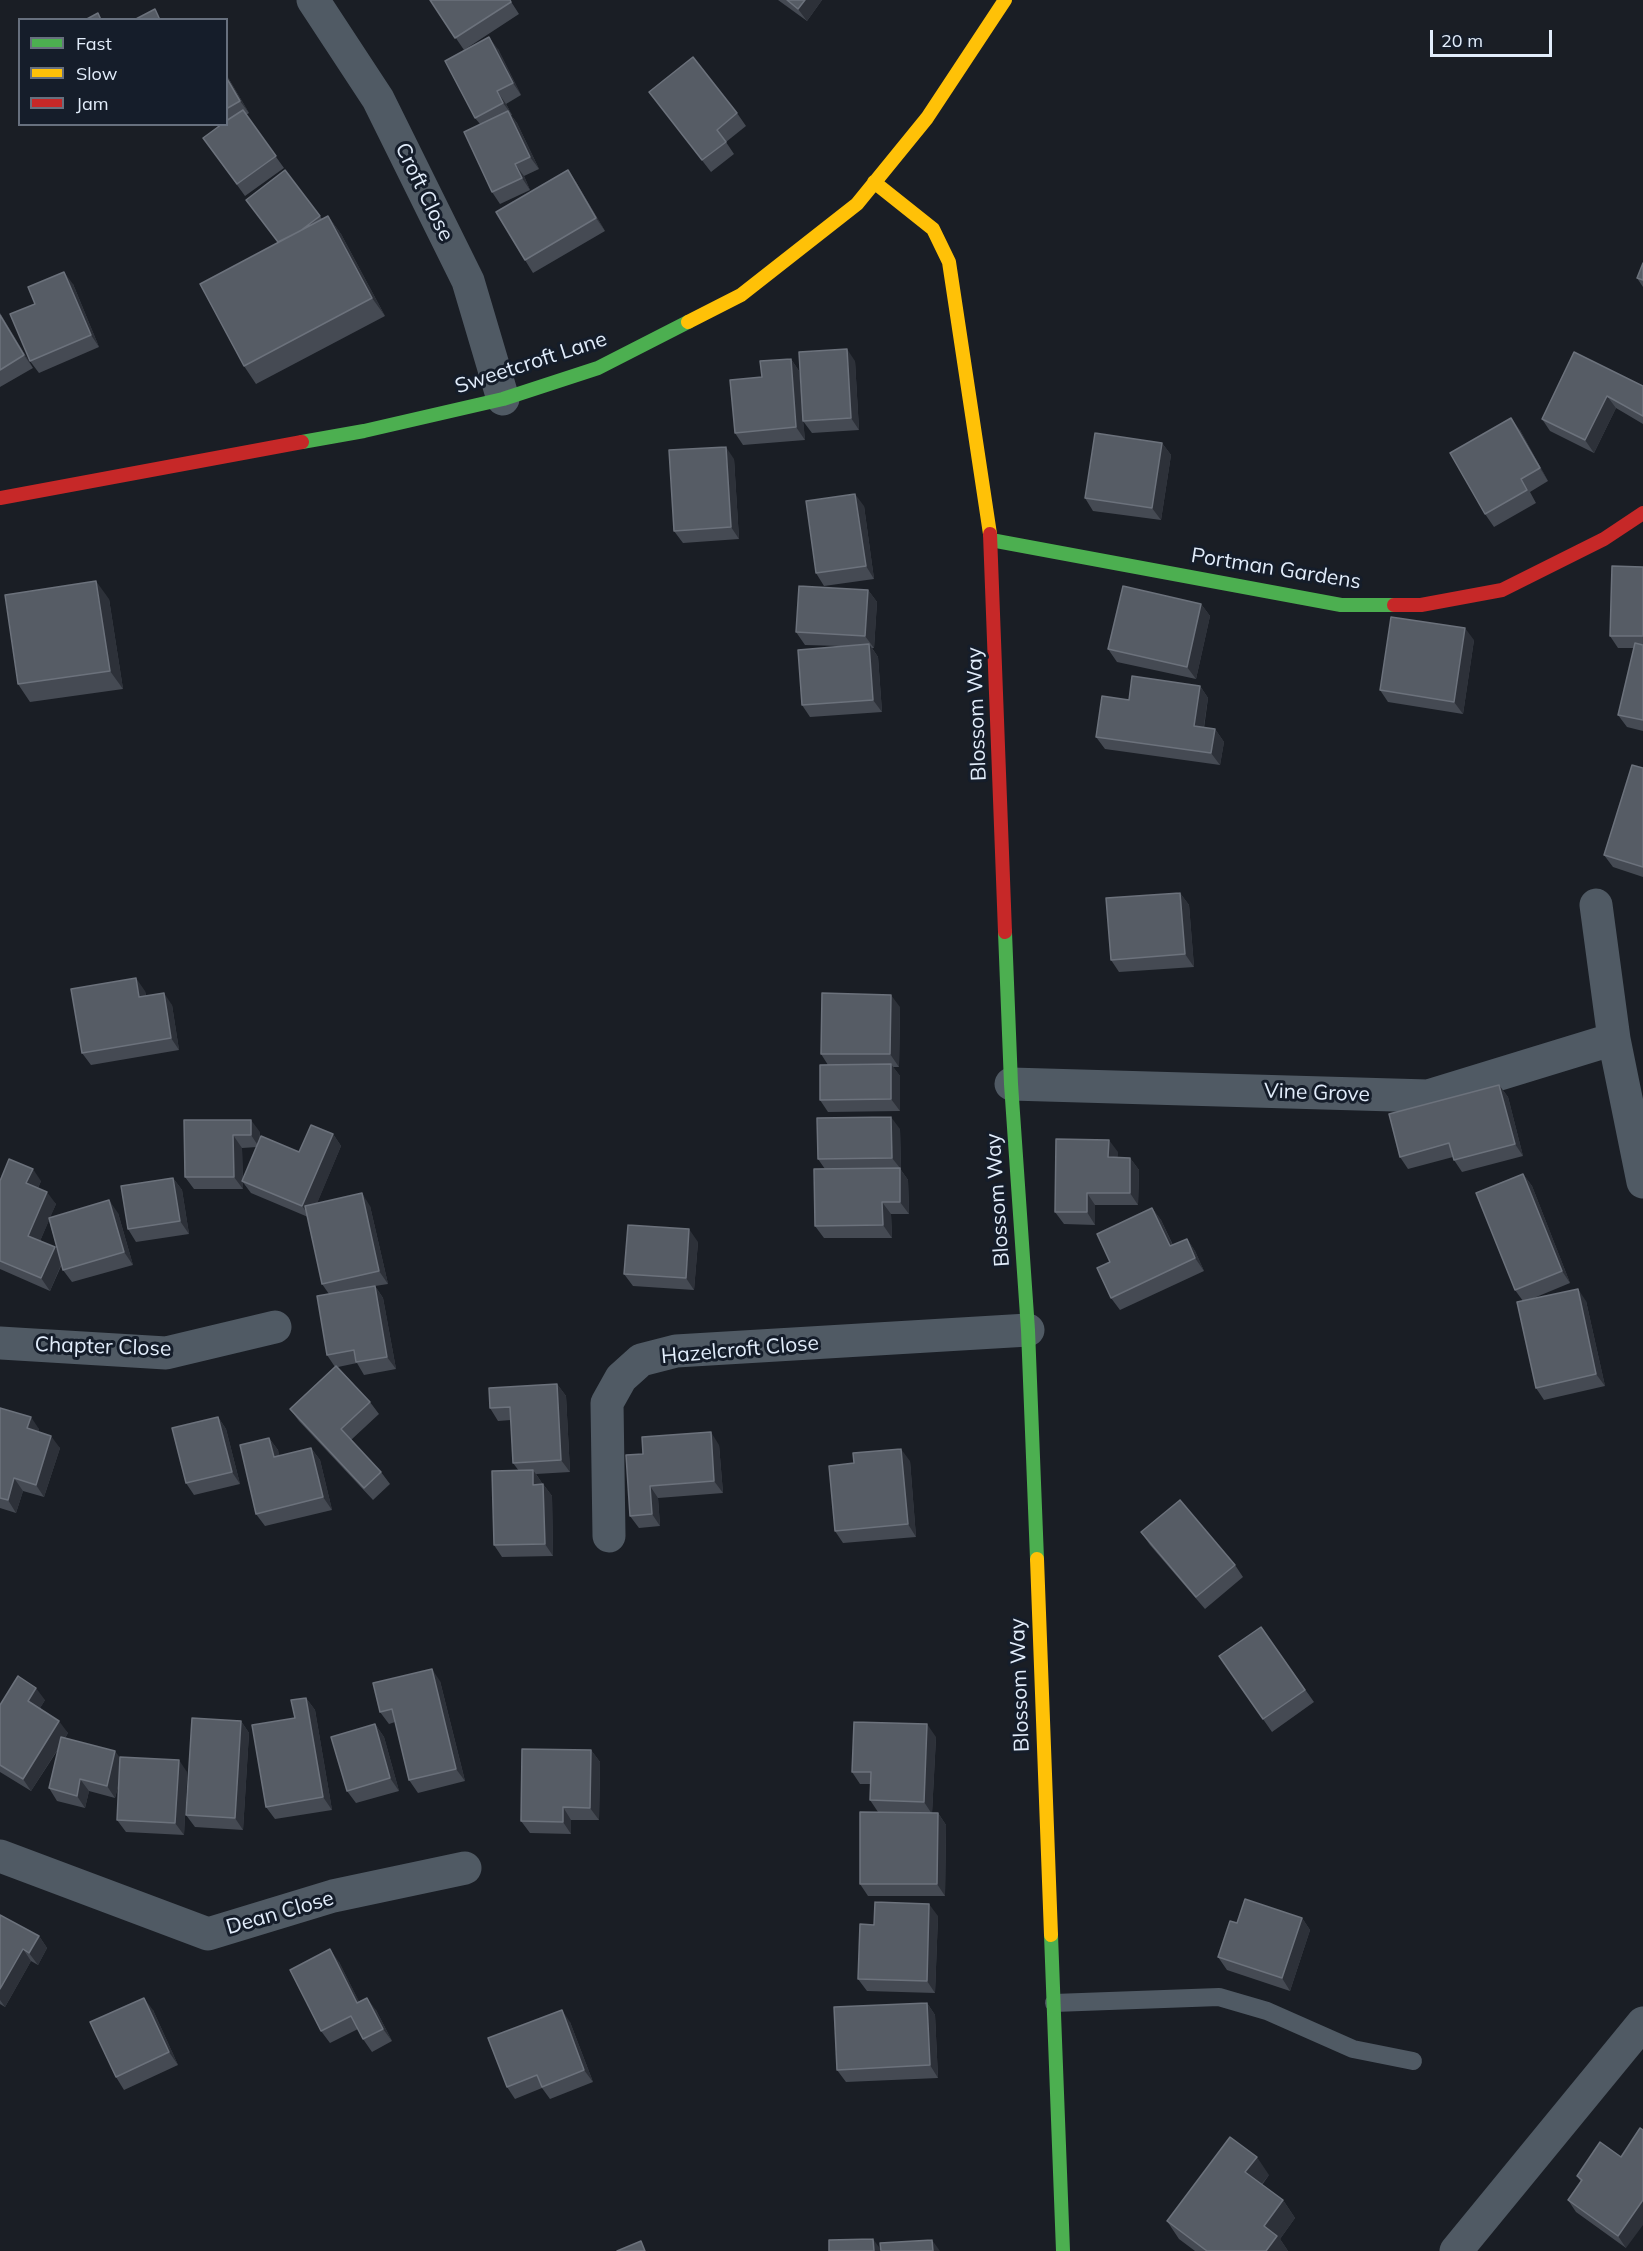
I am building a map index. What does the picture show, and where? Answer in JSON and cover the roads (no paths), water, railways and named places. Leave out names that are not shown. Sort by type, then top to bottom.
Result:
[{"type":"street","name":"Croft Close","points":[[314,0],[378,99],[468,281],[503,399]]},
{"type":"street","name":"Sweetcroft Lane","points":[[0,498],[364,431],[503,399],[598,368],[741,295],[857,204],[927,118],[1005,0]]},
{"type":"street","name":"Blossom Way","points":[[874,182],[933,230],[949,262],[991,540],[1011,1084],[1028,1330],[1063,2251]]},
{"type":"street","name":"Portman Gardens","points":[[991,540],[1341,605],[1421,605],[1502,590],[1553,566],[1643,513]]},
{"type":"street","points":[[1596,905],[1614,1039],[1643,1182]]},
{"type":"street","name":"Vine Grove","points":[[1011,1084],[1428,1096],[1614,1039]]},
{"type":"street","name":"Chapter Close","points":[[0,1343],[166,1353],[275,1327]]},
{"type":"street","name":"Hazelcroft Close","points":[[609,1536],[607,1403],[621,1378],[641,1360],[676,1351],[1028,1330]]},
{"type":"street","name":"Dean Close","points":[[0,1856],[208,1934],[333,1896],[465,1868]]},
{"type":"street","points":[[1456,2251],[1643,2023]]},
{"type":"lane","points":[[1054,2003],[1219,1997],[1267,2012],[1353,2049],[1413,2061]]}]
